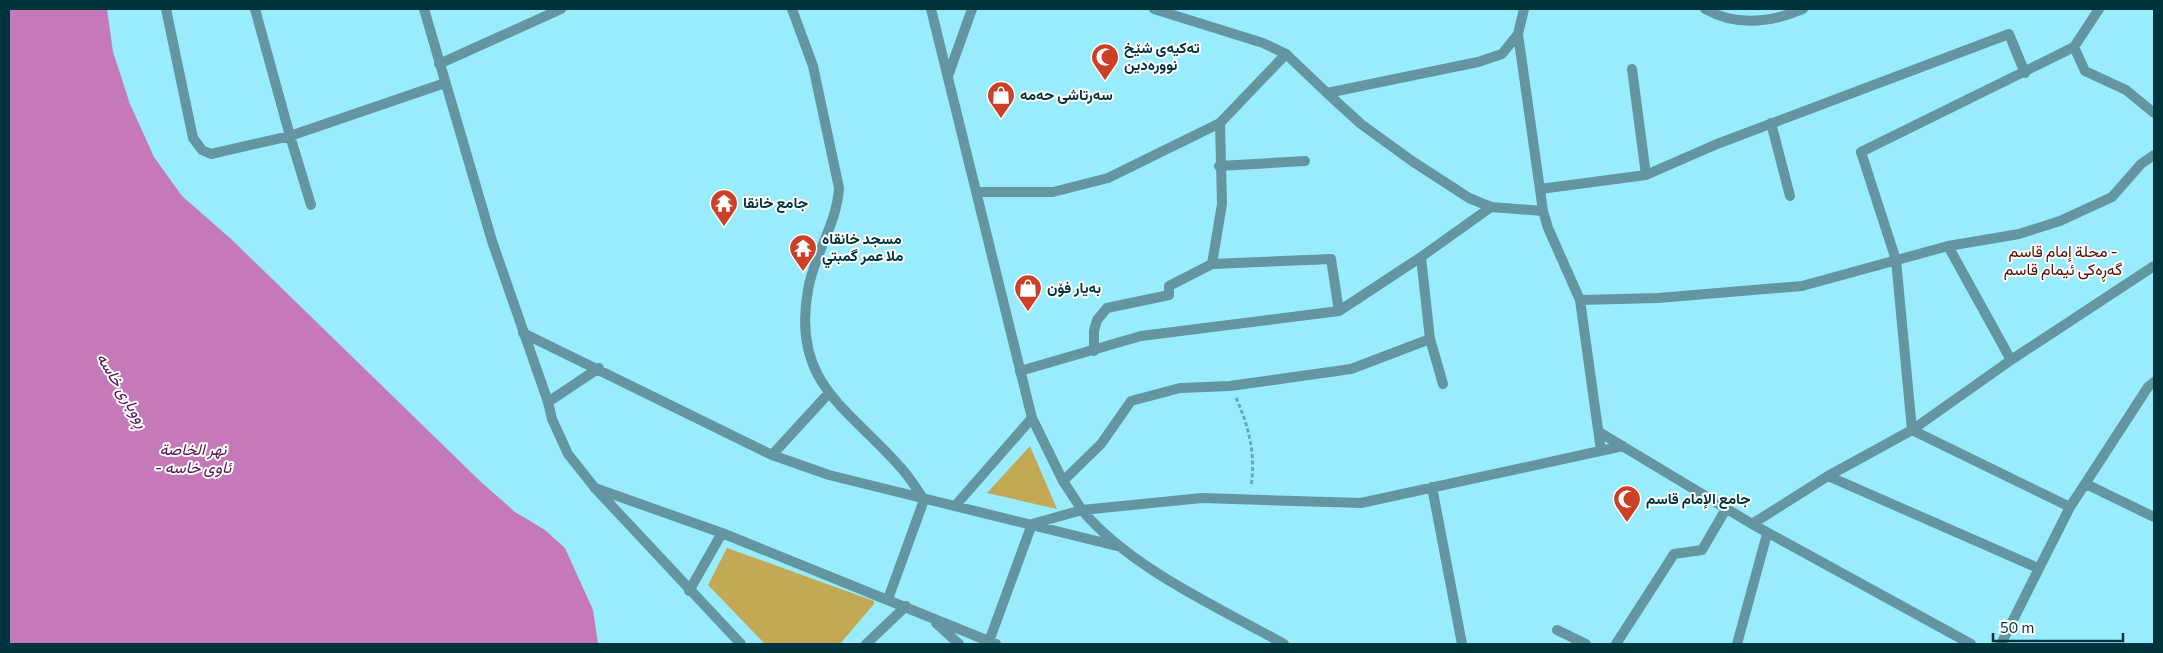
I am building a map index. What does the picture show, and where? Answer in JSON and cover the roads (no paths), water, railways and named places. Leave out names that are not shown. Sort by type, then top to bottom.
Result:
[{"type":"street","points":[[166,9],[193,138],[202,150],[212,154],[290,136],[445,83]]},
{"type":"street","points":[[255,9],[290,136],[312,205]]},
{"type":"street","points":[[424,9],[492,241],[548,402],[552,419],[568,454],[595,488],[689,591],[741,644]]},
{"type":"street","points":[[439,64],[561,9]]},
{"type":"street","points":[[792,9],[813,66],[840,188],[837,208],[816,260],[806,301],[807,346],[814,369],[828,394],[902,469],[924,500]]},
{"type":"street","points":[[931,9],[1032,418],[1063,481],[1095,526],[1121,547],[1184,588],[1284,644]]},
{"type":"street","points":[[948,77],[972,9]]},
{"type":"street","points":[[1154,9],[1263,43],[1286,54],[1361,124],[1412,161],[1469,198],[1491,206],[1543,211]]},
{"type":"street","points":[[1327,93],[1478,62],[1502,54],[1518,34],[1525,9]]},
{"type":"street","points":[[1705,9],[1731,20],[1750,22],[1768,20],[1803,9]]},
{"type":"street","points":[[1912,430],[1896,260],[1861,152],[2025,73],[2074,47],[2099,9]]},
{"type":"street","points":[[1518,34],[1543,211],[1548,228],[1580,300],[1601,451]]},
{"type":"street","points":[[1540,189],[1646,175],[1771,123],[2009,34],[2025,73]]},
{"type":"street","points":[[2074,47],[2085,71],[2126,90],[2154,113]]},
{"type":"street","points":[[977,192],[1053,192],[1108,178],[1220,123],[1286,54]]},
{"type":"street","points":[[1632,69],[1646,175]]},
{"type":"street","points":[[1212,264],[1222,204],[1219,166],[1220,123]]},
{"type":"street","points":[[1771,123],[1790,196]]},
{"type":"street","points":[[1580,300],[1658,298],[1802,286],[1948,246],[2019,234],[2060,221],[2112,197],[2141,164],[2154,155]]},
{"type":"street","points":[[1219,166],[1305,160]]},
{"type":"street","points":[[1020,371],[1141,336],[1339,311],[1421,257],[1491,206]]},
{"type":"street","points":[[1948,246],[2011,360]]},
{"type":"street","points":[[1421,257],[1430,339],[1443,384]]},
{"type":"street","points":[[1094,351],[1094,331],[1097,320],[1107,308],[1169,295],[1170,286],[1212,264],[1331,259],[1339,311]]},
{"type":"street","points":[[1752,524],[1828,476],[1912,430],[2011,360],[2154,266]]},
{"type":"street","points":[[523,333],[599,368],[772,455],[829,475],[924,500],[1032,524],[1121,547]]},
{"type":"street","points":[[1063,481],[1101,444],[1131,401],[1180,388],[1230,386],[1351,369],[1430,339]]},
{"type":"street","points":[[548,402],[599,368]]},
{"type":"street","points":[[2001,644],[2070,507],[2148,387],[2154,382]]},
{"type":"street","points":[[772,455],[828,394]]},
{"type":"street","points":[[955,506],[1032,418]]},
{"type":"street","points":[[1912,430],[2070,507]]},
{"type":"street","points":[[1599,432],[1767,534],[1971,644]]},
{"type":"street","points":[[1032,524],[1082,510],[1202,498],[1360,503],[1623,446]]},
{"type":"street","points":[[1828,476],[2038,568]]},
{"type":"street","points":[[2086,484],[2154,517]]},
{"type":"street","points":[[1432,487],[1462,644]]},
{"type":"street","points":[[595,488],[722,533],[906,606],[991,643],[1032,524]]},
{"type":"street","points":[[888,599],[924,500]]},
{"type":"street","points":[[1616,644],[1674,554],[1702,550],[1726,508]]},
{"type":"street","points":[[689,591],[722,533]]},
{"type":"street","points":[[1737,644],[1767,534]]},
{"type":"street","points":[[866,644],[906,606]]},
{"type":"street","points":[[932,618],[958,644]]},
{"type":"street","points":[[1558,630],[1586,644]]},
{"type":"water","name":"نهر الخاصة - ئاوی خاسە","points":[[9,9],[107,9],[113,52],[130,104],[154,157],[182,196],[231,239],[481,482],[515,512],[545,530],[565,548],[593,610],[598,644],[10,644]]},
{"type":"place","name":"تەکیەی شێخ نوورەدین","points":[[1105,81]]},
{"type":"place","name":"سەرتاشی حەمە","points":[[1001,119]]},
{"type":"place","name":"جامع خانقا","points":[[724,227]]},
{"type":"place","name":"مسجد خانقاه ملا عمر گمبتي","points":[[803,272]]},
{"type":"place","name":"بەیار فۆن","points":[[1028,312]]},
{"type":"place","name":"جامع الإمام قاسم","points":[[1627,523]]},
{"type":"district","name":"محلة إمام قاسم - گەڕەکی ئیمام قاسم","points":[[2063,260]]},
{"type":"water label","name":"ڕووباری خاسە","points":[[123,390]]}]
